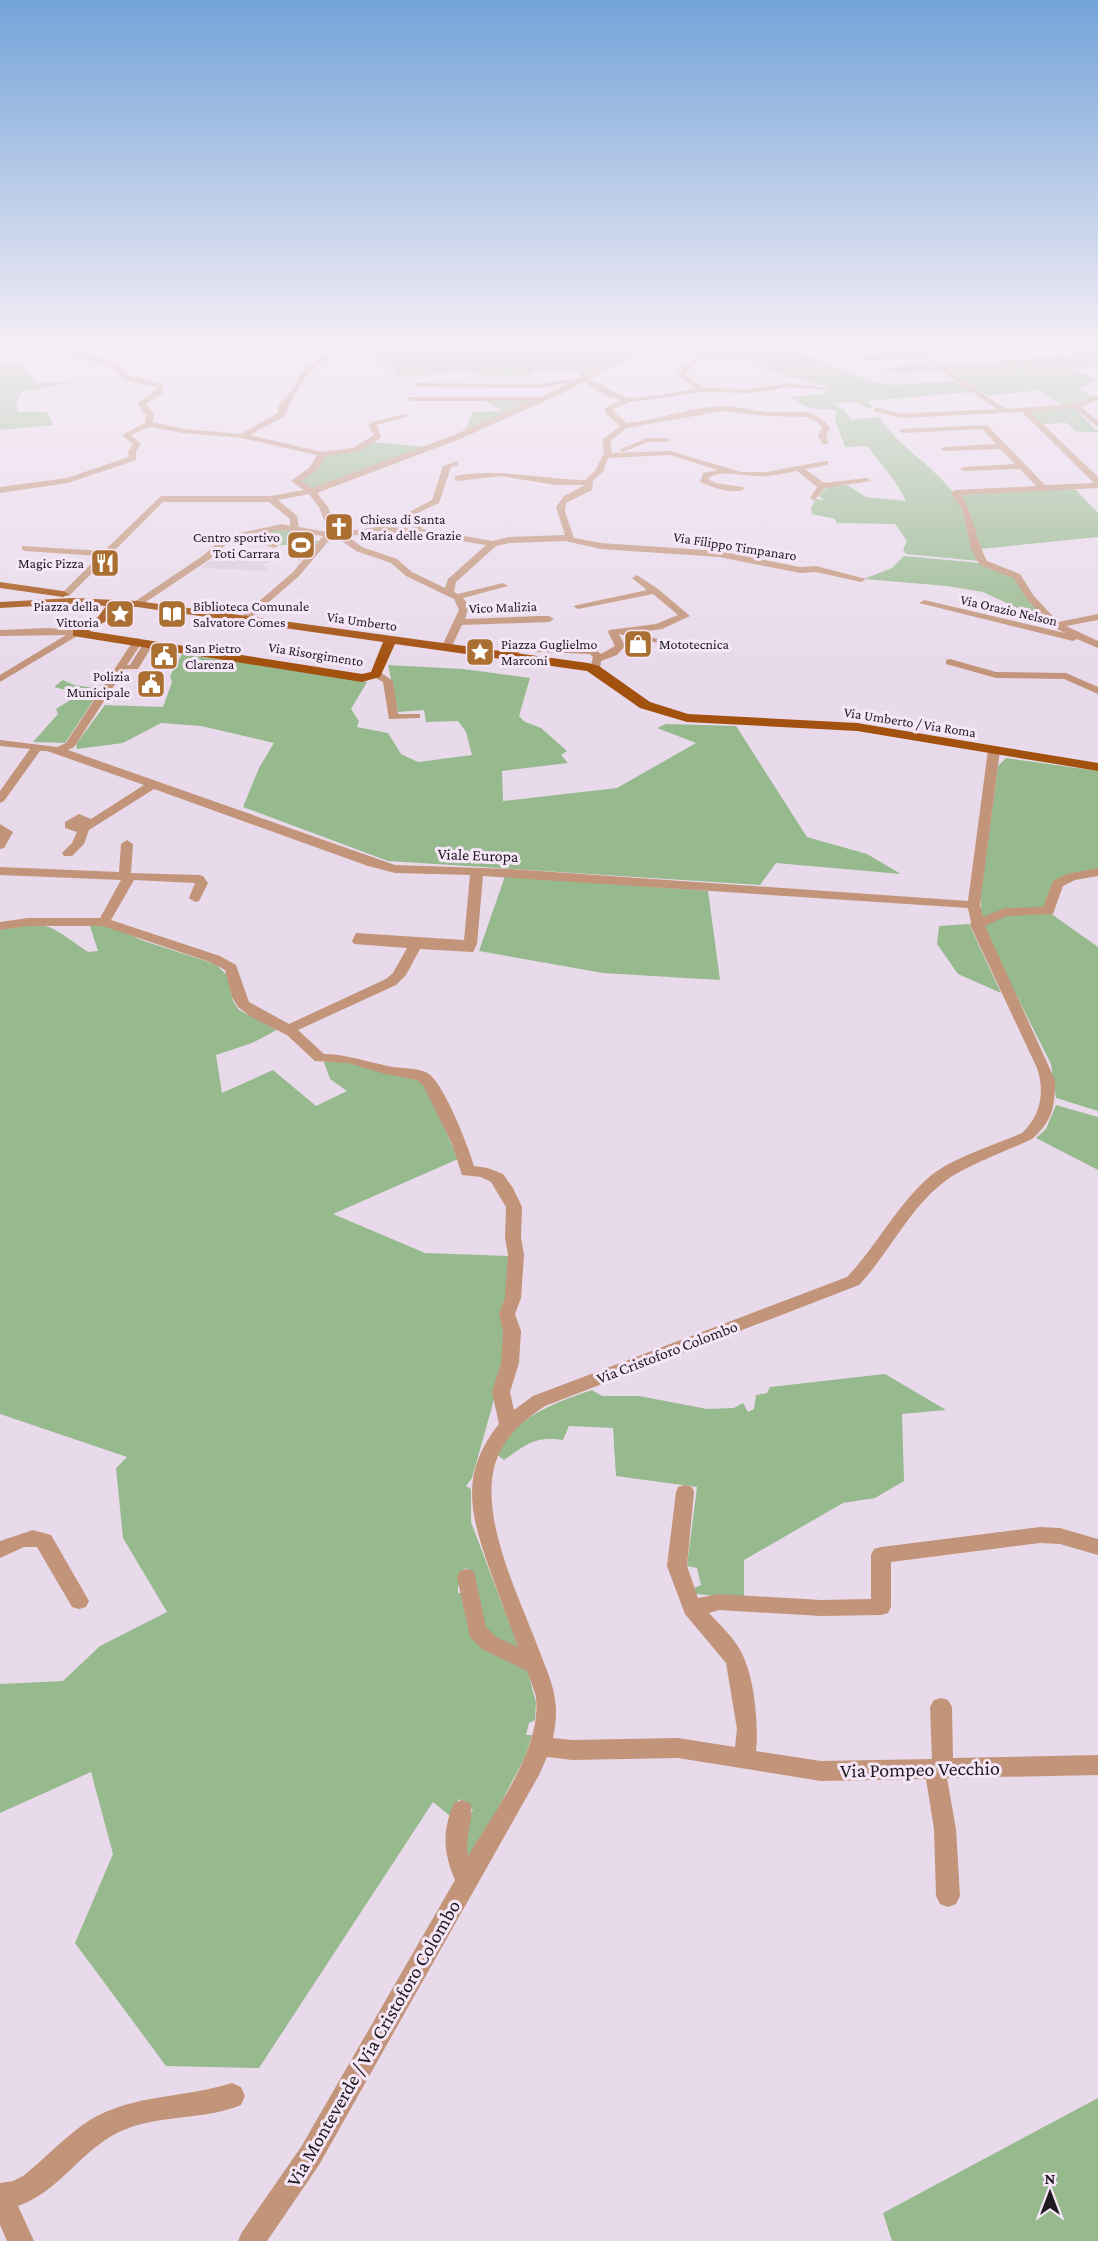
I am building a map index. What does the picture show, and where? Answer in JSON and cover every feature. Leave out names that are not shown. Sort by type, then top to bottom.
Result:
[{"type":"main road","points":[[0,585],[72,595]]},
{"type":"main road","name":"Via Umberto","points":[[0,605],[72,595],[480,652],[514,646],[597,663],[645,705],[679,717],[716,722]]},
{"type":"main road","points":[[77,633],[102,619],[115,602]]},
{"type":"main road","name":"Via Risorgimento","points":[[77,633],[370,676],[390,640]]},
{"type":"main road","name":"Via Umberto / Via Roma","points":[[716,722],[857,727],[1098,767]]},
{"type":"street","points":[[0,490],[68,480],[133,458],[132,452]]},
{"type":"street","points":[[311,452],[322,454],[337,452]]},
{"type":"street","points":[[72,595],[106,554],[161,499],[271,499],[313,491],[421,452]]},
{"type":"street","points":[[608,452],[609,456]]},
{"type":"street","points":[[568,539],[571,536],[560,513],[562,504],[568,497],[583,493],[589,488],[588,483],[591,477],[599,472],[609,456],[619,452]]},
{"type":"street","points":[[1008,452],[1043,488]]},
{"type":"street","points":[[1066,452],[1098,484]]},
{"type":"street","points":[[609,456],[670,453],[723,471],[761,474],[825,463]]},
{"type":"street","points":[[322,454],[315,462],[314,468],[295,481],[313,491],[324,504],[336,535]]},
{"type":"street","points":[[418,532],[413,512],[436,501],[447,466],[455,462]]},
{"type":"street","points":[[964,469],[1022,466]]},
{"type":"street","points":[[798,467],[822,486],[867,481]]},
{"type":"street","points":[[723,471],[706,475],[703,480],[713,485],[740,489]]},
{"type":"street","points":[[458,478],[500,474],[556,483],[588,483]]},
{"type":"street","points":[[1098,484],[955,493],[967,511],[976,549],[983,562],[1017,576],[1030,597],[1057,625],[1098,645]]},
{"type":"street","points":[[814,498],[822,486]]},
{"type":"street","points":[[271,499],[294,518],[296,527]]},
{"type":"street","points":[[137,604],[207,557],[228,538],[276,527],[296,527],[336,535],[359,549],[394,561],[409,574],[453,595],[464,606],[446,648]]},
{"type":"street","name":"Via Filippo Timpanaro","points":[[336,535],[367,530],[418,532],[493,544],[509,540],[568,539],[601,546],[719,554],[800,570],[816,569],[861,579]]},
{"type":"street","points":[[255,532],[267,538],[269,543],[274,545]]},
{"type":"street","points":[[244,619],[296,574],[336,535]]},
{"type":"street","points":[[453,595],[451,581],[493,544]]},
{"type":"street","points":[[371,554],[388,547]]},
{"type":"street","points":[[25,548],[106,554]]},
{"type":"street","points":[[613,632],[658,627],[685,616],[637,578]]},
{"type":"street","points":[[453,595],[503,586]]},
{"type":"street","points":[[578,606],[655,591]]},
{"type":"street","name":"Via Orazio Nelson","points":[[924,603],[1040,632],[1088,639]]},
{"type":"street","points":[[1057,625],[1098,616]]},
{"type":"street","name":"Vico Malizia","points":[[458,622],[495,621],[517,617],[549,619]]},
{"type":"street","name":"Via Risorgimento","points":[[0,633],[48,631],[77,633]]},
{"type":"street","points":[[613,632],[671,645]]},
{"type":"street","points":[[597,663],[620,646],[613,632]]},
{"type":"street","points":[[0,680],[77,633]]},
{"type":"street","points":[[514,646],[530,641]]},
{"type":"street","points":[[57,751],[70,745],[119,671],[134,667],[144,642]]},
{"type":"street","points":[[950,662],[996,675],[1066,676],[1098,691]]},
{"type":"street","points":[[370,676],[389,687],[393,717],[416,716]]},
{"type":"street","name":"Viale Europa","points":[[0,742],[57,751],[155,783],[372,863],[395,868],[974,904]]},
{"type":"street","points":[[0,798],[37,747]]},
{"type":"street","points":[[994,750],[974,904],[976,925],[1005,912],[1047,911],[1057,884],[1071,876],[1098,872]]},
{"type":"street","points":[[68,853],[78,844],[87,826],[155,783]]},
{"type":"street","points":[[0,828],[7,832],[0,845]]},
{"type":"street","points":[[104,922],[127,877],[128,844]]},
{"type":"street","points":[[0,871],[199,879],[202,883],[195,898]]},
{"type":"street","points":[[289,1029],[383,987],[399,975],[416,943],[468,950],[477,872]]},
{"type":"street","points":[[0,926],[28,922],[104,922],[214,959],[231,968],[236,996],[243,1005],[261,1018],[289,1029],[320,1058],[349,1059],[386,1070],[422,1076],[429,1083],[460,1144],[467,1171],[483,1172],[497,1178],[505,1188],[514,1207],[513,1237],[516,1255],[513,1298],[507,1314],[512,1331],[510,1362],[501,1392],[508,1423],[497,1436],[484,1466],[480,1505],[485,1529],[546,1696],[546,1715],[538,1753]]},
{"type":"street","name":"Via Cristoforo Colombo","points":[[508,1423],[539,1401],[853,1281],[868,1265],[914,1202],[938,1178],[1015,1143],[1035,1129],[1048,1106],[1048,1080],[1039,1055],[976,925]]},
{"type":"street","points":[[686,1492],[677,1566],[692,1608],[730,1651],[736,1663],[748,1729],[744,1760]]},
{"type":"street","points":[[692,1608],[719,1602],[821,1608],[881,1607],[881,1555],[1040,1535],[1060,1536],[1098,1547]]},
{"type":"street","points":[[0,1550],[28,1538],[37,1537],[44,1541],[79,1601]]},
{"type":"street","points":[[467,1577],[477,1631],[489,1644],[534,1665]]},
{"type":"street","points":[[941,1707],[939,1769],[948,1896]]},
{"type":"street","name":"Via Pompeo Vecchio","points":[[538,1753],[678,1748],[821,1771],[1098,1766]]},
{"type":"street","name":"Via Monteverde / Via Cristoforo Colombo","points":[[251,2241],[279,2204],[310,2156],[538,1753]]},
{"type":"street","points":[[462,1810],[453,1834],[456,1858],[467,1881]]},
{"type":"street","points":[[21,2241],[1,2195],[11,2196],[40,2180],[74,2146],[119,2118],[148,2110],[215,2103],[232,2096]]},
{"type":"shaded area","points":[[222,549],[264,552],[263,555],[270,555],[272,560],[263,565],[268,569],[265,571],[201,568]]},
{"type":"green space","points":[[350,452],[414,452],[314,489],[299,482],[323,456]]},
{"type":"green space","points":[[872,452],[911,452],[943,481],[960,505],[979,561],[906,554],[903,550],[907,541],[895,524],[837,523],[835,519],[812,514],[811,508],[816,499],[824,500],[819,496],[827,487],[847,485],[866,497],[906,501]]},
{"type":"green space","points":[[1074,488],[1098,513],[1098,537],[980,549],[969,510],[961,498],[962,495]]},
{"type":"green space","name":"Centro sportivo Toti Carrara","points":[[279,529],[299,532],[309,540],[319,541],[299,561],[295,554],[287,555],[287,550],[290,549],[286,545],[276,544],[268,536],[260,533]]},
{"type":"green space","points":[[904,556],[980,563],[1011,574],[1045,621],[983,592],[947,586],[864,579],[892,568]]},
{"type":"green space","points":[[182,654],[228,661],[234,659],[367,682],[351,709],[359,721],[357,727],[388,733],[401,754],[418,762],[472,755],[466,732],[458,721],[426,722],[424,710],[398,712],[388,665],[463,669],[530,678],[519,716],[525,722],[541,728],[567,751],[561,755],[568,763],[502,771],[503,801],[617,788],[696,743],[657,728],[666,724],[736,726],[807,837],[867,854],[901,874],[776,863],[760,885],[388,861],[243,807],[259,768],[274,743],[201,726],[161,723],[123,743],[77,749],[76,744],[105,705],[163,707],[172,682],[170,676]]},
{"type":"green space","points":[[63,680],[74,685],[101,689],[65,743],[33,742],[58,714],[56,709],[80,694],[54,687]]},
{"type":"green space","points":[[1006,758],[1098,771],[1098,869],[1068,876],[1043,909],[984,919],[981,916],[981,894],[998,766]]},
{"type":"green space","points":[[505,876],[708,891],[720,980],[603,973],[479,951]]},
{"type":"green space","points":[[1050,913],[1098,947],[1098,1111],[1056,1098],[1051,1064],[982,927],[1008,915]]},
{"type":"green space","points":[[89,923],[110,925],[141,940],[215,964],[227,975],[233,1001],[239,1010],[277,1030],[252,1043],[216,1055],[222,1093],[273,1070],[316,1106],[347,1091],[330,1079],[324,1062],[349,1061],[417,1078],[425,1083],[458,1159],[333,1214],[425,1253],[512,1256],[508,1330],[495,1396],[472,1478],[466,1486],[471,1489],[471,1522],[521,1654],[485,1633],[472,1572],[467,1568],[460,1572],[464,1586],[458,1586],[458,1593],[464,1593],[493,1654],[527,1670],[536,1702],[535,1720],[529,1723],[526,1735],[532,1735],[525,1757],[471,1860],[464,1846],[463,1834],[473,1810],[459,1799],[450,1816],[433,1802],[259,2068],[166,2066],[75,1943],[113,1854],[91,1772],[0,1813],[0,1684],[63,1681],[100,1646],[167,1612],[123,1538],[116,1468],[127,1457],[0,1414],[0,930],[39,925],[56,930],[88,952],[98,951]]},
{"type":"green space","points":[[969,924],[1001,993],[958,974],[937,944],[939,926]]},
{"type":"green space","points":[[1056,1105],[1098,1117],[1098,1170],[1036,1138],[1046,1129]]},
{"type":"green space","points":[[885,1374],[946,1410],[902,1414],[904,1481],[875,1498],[843,1503],[744,1560],[744,1599],[696,1594],[692,1589],[701,1585],[697,1568],[687,1566],[697,1487],[616,1476],[613,1428],[569,1426],[563,1440],[545,1439],[531,1442],[504,1460],[496,1454],[505,1441],[526,1420],[550,1406],[592,1390],[602,1396],[639,1396],[707,1409],[734,1408],[743,1403],[748,1412],[754,1409],[756,1395],[767,1393],[770,1387]]},
{"type":"green space","points":[[1098,2098],[1098,2241],[892,2241],[883,2213]]},
{"type":"place","name":"Chiesa di Santa Maria delle Grazie","points":[[339,527]]},
{"type":"place","name":"Centro sportivo Toti Carrara","points":[[301,545]]},
{"type":"place","name":"Magic Pizza","points":[[105,563]]},
{"type":"place","name":"Piazza della Vittoria","points":[[120,614]]},
{"type":"place","name":"Biblioteca Comunale Salvatore Comes","points":[[172,614]]},
{"type":"place","name":"Mototecnica","points":[[638,644]]},
{"type":"place","name":"Piazza Guglielmo Marconi","points":[[480,652]]},
{"type":"place","name":"San Pietro Clarenza","points":[[164,656]]},
{"type":"place","name":"Polizia Municipale","points":[[151,684]]}]
